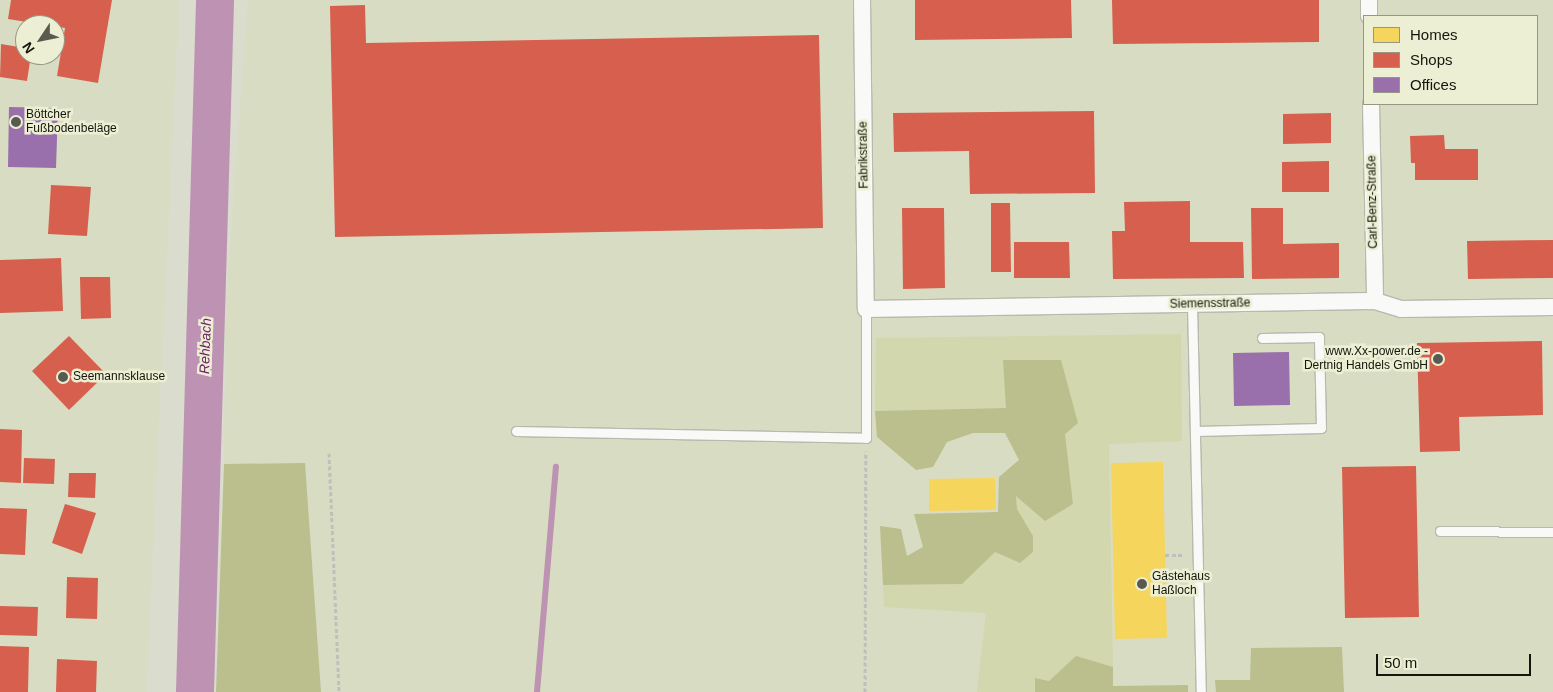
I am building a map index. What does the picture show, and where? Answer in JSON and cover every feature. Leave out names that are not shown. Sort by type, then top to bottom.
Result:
[{"type":"street","name":"Fabrikstraße","points":[[862,0],[866,309]]},
{"type":"street","points":[[1369,0],[1369,15]]},
{"type":"street","name":"Carl-Benz-Straße","points":[[1371,105],[1375,301]]},
{"type":"street","name":"Siemensstraße","points":[[866,309],[1375,301],[1401,308],[1553,307]]},
{"type":"lane","points":[[1192,304],[1201,692]]},
{"type":"lane","points":[[516,431],[866,438],[866,309]]},
{"type":"lane","points":[[1195,431],[1322,428],[1319,337],[1262,338]]},
{"type":"lane","points":[[1440,531],[1553,532]]},
{"type":"path","points":[[865,692],[866,438]]},
{"type":"path","points":[[330,453],[338,692]]},
{"type":"shaded area","points":[[0,0],[179,0],[146,692],[0,692]]},
{"type":"shaded area","points":[[248,0],[1553,0],[1553,692],[321,692],[305,463],[224,464],[226,303]]},
{"type":"shaded area","points":[[1181,334],[1182,441],[1109,444],[1113,667],[1076,657],[1049,681],[1036,678],[1035,692],[977,692],[986,613],[884,607],[883,585],[962,584],[995,552],[1020,563],[1033,552],[1033,536],[1017,509],[1016,495],[1073,504],[1065,434],[1006,408],[875,411],[876,338]]},
{"type":"green space","points":[[1003,360],[1061,360],[1078,423],[1065,434],[1073,504],[1045,521],[1016,496],[1017,509],[1033,536],[1033,552],[1020,563],[995,552],[962,584],[883,585],[880,526],[901,529],[907,556],[923,547],[914,514],[998,512],[999,477],[1019,460],[1005,433],[973,433],[947,442],[933,467],[916,470],[877,437],[875,411],[1006,408]]},
{"type":"green space","points":[[305,463],[321,692],[216,692],[224,464]]},
{"type":"green space","points":[[1342,647],[1344,692],[1216,692],[1215,680],[1250,680],[1251,648]]},
{"type":"green space","points":[[1076,656],[1113,667],[1113,686],[1188,685],[1188,692],[1035,692],[1035,678],[1049,681]]},
{"type":"building: Homes","points":[[1163,462],[1167,638],[1115,639],[1111,463]]},
{"type":"building: Homes","points":[[995,478],[996,510],[929,511],[929,479]]},
{"type":"building: Shops","points":[[11,0],[112,0],[98,83],[57,76],[59,65],[65,65],[65,15],[15,15],[15,20],[8,19]]},
{"type":"building: Shops","points":[[915,0],[1071,0],[1072,38],[915,40]]},
{"type":"building: Shops","points":[[1112,0],[1319,0],[1319,42],[1113,44]]},
{"type":"building: Shops","points":[[365,5],[366,43],[819,35],[823,228],[335,237],[330,6]]},
{"type":"building: Shops","points":[[1,44],[15,46],[15,65],[29,65],[27,81],[0,77]]},
{"type":"building: Shops","points":[[1094,111],[1095,193],[970,194],[969,151],[894,152],[893,113]]},
{"type":"building: Shops","points":[[1331,113],[1331,143],[1283,144],[1283,114]]},
{"type":"building: Shops","points":[[1444,135],[1445,149],[1478,149],[1478,180],[1415,180],[1415,163],[1411,163],[1410,136]]},
{"type":"building: Shops","points":[[1329,161],[1329,192],[1282,192],[1282,162]]},
{"type":"building: Shops","points":[[51,185],[91,187],[87,236],[48,234]]},
{"type":"building: Shops","points":[[1190,201],[1190,242],[1243,242],[1244,278],[1113,279],[1112,231],[1125,231],[1124,202]]},
{"type":"building: Shops","points":[[991,203],[1010,203],[1011,272],[991,272]]},
{"type":"building: Shops","points":[[902,208],[944,208],[945,288],[903,289]]},
{"type":"building: Shops","points":[[1251,208],[1283,208],[1283,244],[1339,243],[1339,278],[1252,279]]},
{"type":"building: Shops","points":[[1553,240],[1553,278],[1468,279],[1467,241]]},
{"type":"building: Shops","points":[[1014,242],[1069,242],[1070,278],[1014,278]]},
{"type":"building: Shops","points":[[61,258],[63,311],[0,313],[0,260]]},
{"type":"building: Shops","points":[[80,277],[110,277],[111,318],[81,319]]},
{"type":"building: Shops","points":[[69,336],[106,374],[69,410],[32,371]]},
{"type":"building: Shops","points":[[1542,341],[1543,415],[1459,417],[1460,451],[1420,452],[1417,343]]},
{"type":"building: Shops","points":[[0,429],[22,430],[21,483],[0,482]]},
{"type":"building: Shops","points":[[24,458],[55,459],[54,484],[23,483]]},
{"type":"building: Shops","points":[[1416,466],[1419,617],[1345,618],[1342,467]]},
{"type":"building: Shops","points":[[69,473],[96,473],[95,498],[68,497]]},
{"type":"building: Shops","points":[[65,504],[96,513],[82,554],[52,543]]},
{"type":"building: Shops","points":[[0,508],[27,509],[25,555],[0,554]]},
{"type":"building: Shops","points":[[67,577],[98,578],[97,619],[66,618]]},
{"type":"building: Shops","points":[[0,606],[38,607],[37,636],[0,635]]},
{"type":"building: Shops","points":[[0,646],[29,647],[28,692],[0,692]]},
{"type":"building: Shops","points":[[57,659],[97,661],[96,692],[56,692]]},
{"type":"building: Offices","points":[[9,107],[58,108],[56,168],[8,167]]},
{"type":"building: Offices","points":[[1289,352],[1290,405],[1234,406],[1233,353]]},
{"type":"waterway","name":"Rehbach","points":[[195,692],[215,0]]},
{"type":"waterway","points":[[537,692],[556,467]]},
{"type":"place","name":"Böttcher Fußbodenbeläge","points":[[16,122]]},
{"type":"place","name":"www.Xx-power.de - Dertnig Handels GmbH","points":[[1438,359]]},
{"type":"place","name":"Seemannsklause","points":[[63,377]]},
{"type":"place","name":"Gästehaus Haßloch","points":[[1142,584]]}]
